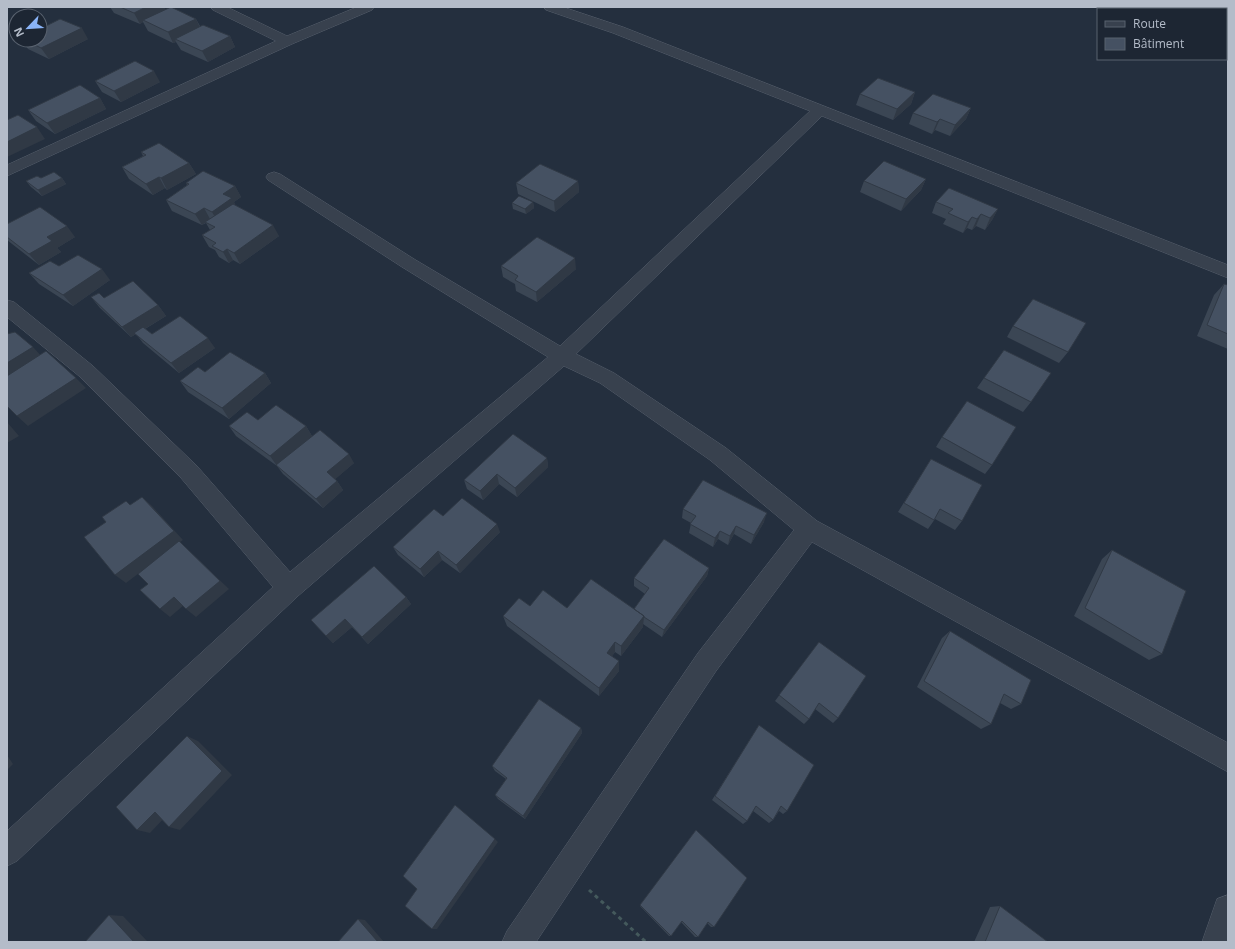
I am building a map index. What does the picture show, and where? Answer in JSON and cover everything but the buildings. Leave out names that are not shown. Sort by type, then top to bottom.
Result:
[{"type":"street","points":[[217,7],[287,41]]},
{"type":"street","points":[[7,171],[287,41],[368,7]]},
{"type":"street","points":[[550,7],[618,30],[1228,272]]},
{"type":"street","points":[[7,851],[289,588],[562,356],[820,110]]},
{"type":"street","points":[[274,177],[408,263],[562,356],[607,378],[718,454],[809,528],[1228,758]]},
{"type":"street","points":[[7,307],[86,370],[189,472],[289,588]]},
{"type":"street","points":[[518,942],[707,662],[809,528]]},
{"type":"street","points":[[1218,942],[1228,910]]},
{"type":"path","points":[[567,869],[646,942]]}]
